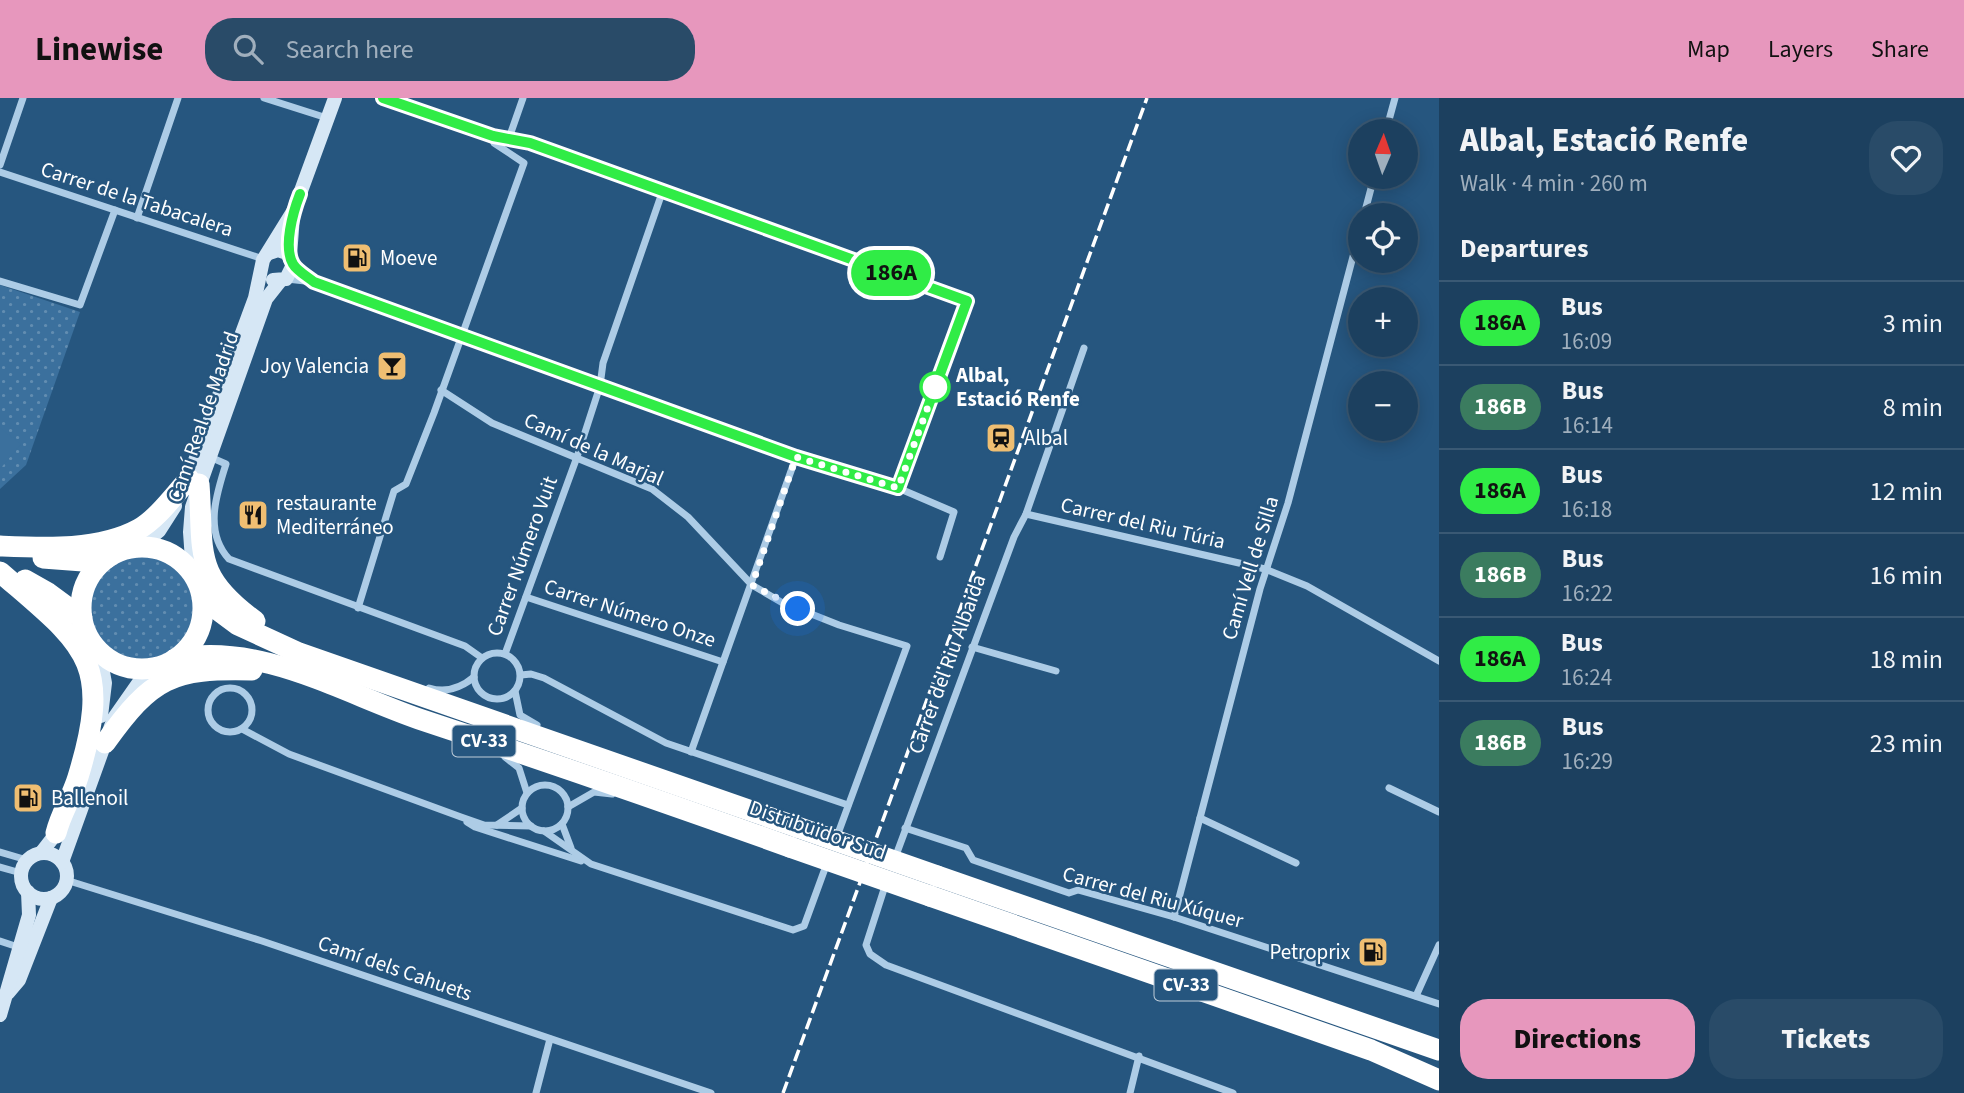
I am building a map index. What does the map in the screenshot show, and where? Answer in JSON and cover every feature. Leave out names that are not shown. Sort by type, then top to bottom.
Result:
[{"type":"highway","points":[[0,546],[62,547],[120,537],[151,520],[194,481]]},
{"type":"highway","points":[[194,481],[201,548],[209,577],[296,662]]},
{"type":"highway","points":[[0,546],[57,560],[107,558],[123,550],[140,547],[161,550],[179,559],[193,574],[203,599],[203,617],[198,633],[176,659]]},
{"type":"highway","points":[[99,651],[82,618],[86,585],[107,558]]},
{"type":"highway","points":[[0,571],[48,593],[82,618]]},
{"type":"highway","points":[[0,571],[60,624],[87,659],[92,673],[92,713],[84,757],[56,833]]},
{"type":"highway","name":"Distribuïdor Sud","points":[[203,599],[296,662],[382,706],[692,812],[794,837]]},
{"type":"highway","name":"CV-33","points":[[99,651],[114,662],[131,668],[149,668],[176,659]]},
{"type":"highway","name":"Distribuïdor Sud","points":[[176,659],[200,654],[227,654],[296,662],[374,679],[682,786],[794,837],[933,886],[1371,1051],[1439,1080]]},
{"type":"highway","points":[[105,743],[143,695],[167,678],[184,673],[296,662]]},
{"type":"highway","name":"Distribuïdor Sud","points":[[933,886],[1439,1049]]},
{"type":"street","points":[[0,165],[23,98]]},
{"type":"street","points":[[137,218],[178,98]]},
{"type":"street","points":[[264,98],[327,118]]},
{"type":"street","points":[[288,270],[294,209],[335,98]]},
{"type":"street","points":[[383,98],[663,190],[967,301],[898,488]]},
{"type":"street","points":[[509,138],[523,98]]},
{"type":"street","points":[[1389,119],[1395,98]]},
{"type":"street","points":[[358,608],[394,491],[406,484],[410,475],[524,163],[494,143],[493,136]]},
{"type":"street","name":"Carrer de la Tabacalera","points":[[0,172],[265,261]]},
{"type":"street","name":"Carrer Número Vuit","points":[[505,654],[577,457],[600,386],[603,363],[663,190]]},
{"type":"street","name":"Camí Real de Madrid","points":[[193,574],[190,522],[194,481],[265,261],[294,209]]},
{"type":"street","points":[[0,281],[80,305],[115,211]]},
{"type":"street","points":[[283,251],[288,270],[272,280],[265,261],[283,251]]},
{"type":"street","points":[[288,270],[461,337],[796,457],[898,488],[954,512],[940,557]]},
{"type":"street","points":[[288,270],[314,282]]},
{"type":"street","name":"Camí Real de Madrid","points":[[140,547],[171,514],[208,457],[266,299],[288,270]]},
{"type":"street","name":"Camí Vell de Silla","points":[[1174,917],[1265,569],[1272,559],[1288,503],[1349,273]]},
{"type":"street","name":"Carrer del Riu Albaida","points":[[1084,348],[1026,514],[1014,537],[905,828],[866,945],[870,954],[886,965],[1139,1056]]},
{"type":"street","name":"Camí de la Marjal","points":[[441,390],[492,423],[652,489],[688,517],[752,585],[804,611],[907,646],[848,805]]},
{"type":"street","points":[[208,457],[226,464],[214,502],[215,526],[222,552],[229,559],[465,646],[482,658]]},
{"type":"street","points":[[691,752],[796,457]]},
{"type":"street","name":"Carrer del Riu Túria","points":[[1026,514],[1265,569],[1307,586],[1439,661]]},
{"type":"street","name":"Carrer Número Onze","points":[[526,597],[723,662]]},
{"type":"street","points":[[972,647],[1056,671]]},
{"type":"street","points":[[0,867],[24,867],[41,853],[66,822],[79,793],[97,737],[105,683],[99,651]]},
{"type":"street","points":[[374,679],[396,679],[444,690],[458,687],[474,677],[482,658],[493,653],[505,654],[516,662],[521,675],[515,691],[520,715],[528,722],[550,730]]},
{"type":"street","points":[[27,892],[39,899],[51,898],[61,892],[66,880],[62,862],[105,743],[122,704],[149,668]]},
{"type":"street","points":[[461,817],[475,827],[793,930],[804,926],[807,920],[848,805],[666,743],[544,678],[531,674],[521,675]]},
{"type":"street","points":[[474,677],[480,692],[486,696],[502,699],[515,691]]},
{"type":"street","points":[[242,729],[252,714],[250,701],[236,689],[218,691],[209,702],[207,712],[210,722],[229,733],[242,729],[289,754],[461,817],[497,825],[531,826],[544,831],[592,864]]},
{"type":"street","points":[[382,706],[396,716],[503,756],[519,768],[527,793]]},
{"type":"street","points":[[560,734],[656,769],[682,786]]},
{"type":"street","points":[[497,825],[522,807],[527,793],[539,785],[553,786],[564,794],[568,807],[562,824],[571,849]]},
{"type":"street","points":[[1389,788],[1439,812]]},
{"type":"street","points":[[568,807],[594,792],[692,812]]},
{"type":"street","points":[[522,807],[531,826]]},
{"type":"street","points":[[1200,818],[1296,863]]},
{"type":"street","points":[[544,831],[562,824]]},
{"type":"street","name":"Carrer del Riu Xúquer","points":[[905,828],[966,848],[973,860],[1069,893],[1078,890],[1174,917],[1439,1004]]},
{"type":"street","points":[[0,852],[24,867]]},
{"type":"street","points":[[41,853],[51,854],[62,862]]},
{"type":"street","points":[[0,1015],[29,915],[24,867]]},
{"type":"street","name":"Camí dels Cahuets","points":[[66,880],[262,942],[711,1093]]},
{"type":"street","points":[[7,995],[19,980],[51,898]]},
{"type":"street","points":[[0,941],[18,947]]},
{"type":"street","points":[[1416,996],[1439,945]]},
{"type":"street","points":[[536,1093],[550,1039]]},
{"type":"street","points":[[1130,1093],[1139,1056],[1233,1093]]},
{"type":"shaded area","points":[[0,285],[80,312],[26,465],[0,489]]},
{"type":"shaded area","points":[[0,428],[21,444],[0,469]]},
{"type":"shaded area","points":[[142,555],[162,559],[185,578],[190,587],[194,607],[190,627],[171,650],[162,655],[142,659],[122,655],[99,636],[94,627],[90,607],[94,587],[113,564],[122,559]]},
{"type":"railway","points":[[783,1093],[1147,98]]},
{"type":"bus line","name":"186A","points":[[300,194],[292,221],[290,256],[293,265],[314,282],[796,457],[898,488],[967,301],[530,143],[493,136],[383,98]]},
{"type":"place","name":"Moeve","points":[[357,258]]},
{"type":"place","name":"Joy Valencia","points":[[392,366]]},
{"type":"place","name":"Albal, Estació Renfe","points":[[935,387]]},
{"type":"place","name":"Albal","points":[[1001,438]]},
{"type":"place","name":"restaurante Mediterráneo","points":[[253,515]]},
{"type":"place","name":"Ballenoil","points":[[28,798]]},
{"type":"place","name":"Petroprix","points":[[1373,952]]},
{"type":"route","points":[[798,609],[752,585],[796,457],[898,488],[939,377],[935,387]]}]
